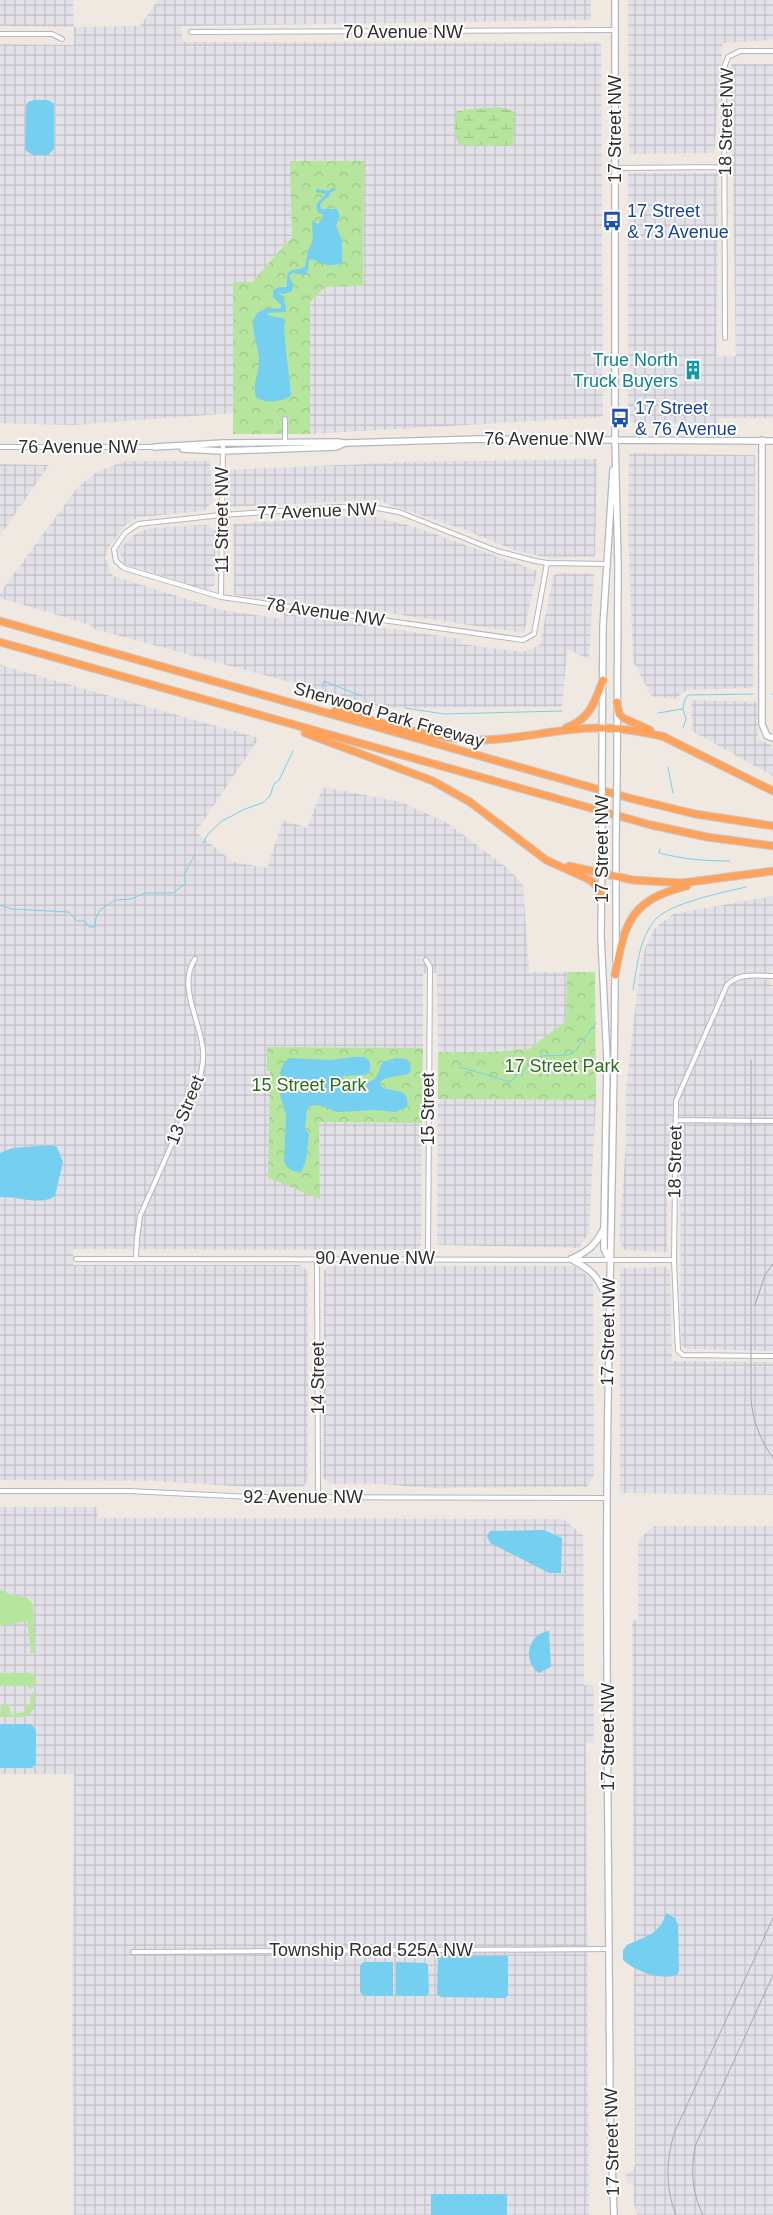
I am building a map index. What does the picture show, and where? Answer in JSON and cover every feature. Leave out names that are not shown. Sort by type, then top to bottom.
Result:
[{"type":"highway","name":"Sherwood Park Freeway","points":[[0,621],[662,807],[773,826]]},
{"type":"highway","name":"Sherwood Park Freeway","points":[[0,642],[651,825],[706,837],[773,846]]},
{"type":"highway","points":[[542,734],[572,726],[586,716],[595,703],[603,680]]},
{"type":"highway","points":[[617,702],[619,714],[622,718],[773,791]]},
{"type":"highway","points":[[294,704],[323,708],[464,740],[496,740],[602,728],[637,731],[665,738]]},
{"type":"highway","points":[[282,722],[320,740],[433,781],[470,802],[546,860],[588,879],[601,894]]},
{"type":"highway","points":[[533,850],[563,864],[602,875],[657,882],[702,882]]},
{"type":"highway","points":[[615,975],[624,932],[639,909],[654,896],[702,882],[773,871]]},
{"type":"main road","name":"17 Street NW","points":[[614,2215],[609,1949],[607,1498],[608,1302],[613,1156],[617,777],[618,555],[615,438],[615,0]]},
{"type":"main road","name":"17 Street NW","points":[[609,1259],[604,1249],[607,1060],[601,894],[602,728],[607,564],[615,438]]},
{"type":"main road","name":"76 Avenue NW","points":[[155,447],[223,443],[286,442],[345,444],[480,439],[773,440]]},
{"type":"main road","points":[[762,440],[762,724],[770,737]]},
{"type":"main road","name":"76 Avenue NW","points":[[155,447],[222,451],[336,447],[345,444]]},
{"type":"main road","points":[[571,1259],[586,1253],[595,1245],[604,1228]]},
{"type":"main road","points":[[571,1259],[588,1268],[598,1277],[608,1302]]},
{"type":"street","name":"70 Avenue NW","points":[[191,32],[615,30]]},
{"type":"street","points":[[0,34],[52,34],[62,39]]},
{"type":"street","name":"18 Street NW","points":[[725,338],[724,68],[728,57],[740,51],[773,51]]},
{"type":"street","points":[[616,168],[725,167]]},
{"type":"street","points":[[285,419],[286,442]]},
{"type":"street","name":"11 Street NW","points":[[221,597],[223,443]]},
{"type":"street","name":"76 Avenue NW","points":[[0,447],[155,447]]},
{"type":"street","name":"77 Avenue NW","points":[[122,566],[116,561],[114,550],[125,533],[138,524],[222,515],[338,507],[376,508],[399,512],[497,551],[548,563],[607,564]]},
{"type":"street","name":"78 Avenue NW","points":[[122,566],[221,597],[523,640],[531,637],[535,631],[548,563]]},
{"type":"street","name":"13 Street","points":[[136,1258],[140,1216],[195,1092],[202,1071],[202,1043],[190,1000],[190,972],[195,959]]},
{"type":"street","name":"15 Street","points":[[426,960],[430,967],[428,1258]]},
{"type":"street","name":"18 Street","points":[[773,976],[741,976],[733,978],[728,985],[676,1101],[674,1260],[678,1350],[683,1355],[773,1356]]},
{"type":"street","points":[[676,1120],[773,1121]]},
{"type":"street","name":"14 Street","points":[[318,1258],[318,1497]]},
{"type":"street","name":"90 Avenue NW","points":[[76,1259],[428,1258],[674,1260]]},
{"type":"street","name":"92 Avenue NW","points":[[0,1491],[129,1491],[252,1497],[607,1498]]},
{"type":"street","name":"Township Road 525A NW","points":[[133,1952],[609,1949]]},
{"type":"shaded area","points":[[0,0],[73,0],[74,27],[140,26],[158,0],[591,0],[591,20],[181,26],[183,42],[601,43],[603,417],[310,434],[310,302],[325,287],[291,161],[292,237],[252,282],[233,283],[233,413],[74,425],[0,423],[0,44],[74,45],[73,27],[0,26]]},
{"type":"shaded area","points":[[628,0],[773,0],[773,40],[723,43],[714,153],[629,154]]},
{"type":"shaded area","points":[[731,64],[773,64],[773,418],[718,418],[717,424],[628,423],[628,173],[718,173],[717,356],[736,356]]},
{"type":"shaded area","points":[[629,453],[755,455],[753,688],[687,690],[675,699],[652,697],[633,661],[628,529]]},
{"type":"shaded area","points":[[597,459],[595,557],[551,558],[517,551],[465,530],[376,500],[229,507],[228,470],[410,462]]},
{"type":"shaded area","points":[[126,461],[210,461],[213,501],[204,511],[139,517],[124,526],[109,547],[105,558],[113,576],[222,610],[283,619],[284,613],[461,639],[461,644],[523,652],[540,645],[553,576],[558,573],[594,574],[589,659],[567,649],[562,707],[385,708],[91,628],[91,625],[0,598],[0,593],[77,488],[98,471]]},
{"type":"shaded area","points":[[0,464],[49,465],[0,536]]},
{"type":"shaded area","points":[[367,515],[415,527],[537,571],[524,633],[381,612],[234,595],[233,524]]},
{"type":"shaded area","points":[[208,525],[216,531],[214,586],[207,590],[124,564],[119,550],[131,536],[149,528]]},
{"type":"shaded area","points":[[0,665],[259,738],[196,832],[233,862],[267,868],[283,820],[307,828],[323,787],[401,802],[447,823],[510,870],[523,885],[529,971],[567,972],[567,1021],[529,1049],[489,1052],[438,1052],[437,973],[423,973],[423,1048],[267,1047],[267,1071],[270,1071],[320,1199],[319,1122],[422,1123],[421,1245],[417,1250],[73,1249],[74,1265],[300,1265],[308,1271],[308,1481],[302,1487],[250,1487],[154,1481],[0,1480]]},
{"type":"shaded area","points":[[691,700],[757,702],[758,739],[773,746],[773,776],[692,731]]},
{"type":"shaded area","points":[[773,896],[773,970],[770,970],[770,985],[773,985],[773,1351],[686,1349],[681,1344],[680,1160],[668,1160],[667,1252],[624,1250],[619,1241],[626,1143],[626,1089],[640,967],[646,945],[655,928],[673,914]]},
{"type":"shaded area","points":[[438,1099],[596,1100],[589,1232],[579,1248],[437,1245]]},
{"type":"shaded area","points":[[328,1266],[574,1266],[593,1280],[594,1476],[587,1487],[428,1488],[381,1484],[329,1484],[323,1477],[324,1271]]},
{"type":"shaded area","points":[[666,1267],[670,1271],[672,1361],[773,1362],[773,1495],[620,1493],[620,1268]]},
{"type":"shaded area","points":[[0,1507],[97,1507],[98,1518],[563,1519],[583,1535],[584,1685],[594,1686],[594,1743],[586,1743],[589,2215],[74,2215],[72,2032],[74,1774],[0,1774]]},
{"type":"shaded area","points":[[653,1526],[773,1526],[773,2215],[637,2215],[634,2204],[634,2185],[626,2182],[626,2173],[633,2170],[635,2165],[632,1620],[638,1620],[638,1541]]},
{"type":"green space","points":[[504,108],[514,112],[513,146],[460,145],[455,133],[457,111]]},
{"type":"green space","points":[[290,161],[364,161],[363,286],[325,287],[310,302],[310,434],[233,434],[233,282],[252,282],[292,237]]},
{"type":"green space","name":"17 Street Park","points":[[567,972],[595,972],[596,1100],[438,1099],[438,1052],[489,1052],[529,1049],[566,1021]]},
{"type":"green space","name":"15 Street Park","points":[[267,1047],[423,1048],[422,1123],[319,1122],[320,1199],[268,1178],[270,1071],[267,1071]]},
{"type":"green space","points":[[0,1589],[9,1594],[28,1598],[33,1605],[35,1653],[31,1653],[27,1621],[0,1626]]},
{"type":"green space","points":[[0,1673],[31,1673],[35,1675],[35,1686],[30,1689],[28,1686],[0,1686]]},
{"type":"green space","points":[[31,1693],[35,1694],[34,1708],[30,1714],[23,1717],[0,1717],[1,1705],[8,1704],[11,1714],[24,1712],[25,1705],[30,1705]]},
{"type":"water","points":[[48,100],[54,104],[54,149],[48,155],[33,155],[25,150],[26,106],[28,102]]},
{"type":"water","points":[[333,187],[336,190],[331,192],[320,204],[321,209],[337,209],[340,216],[336,226],[342,240],[342,263],[327,265],[309,259],[308,270],[305,275],[292,273],[289,276],[293,284],[292,291],[285,294],[277,293],[282,296],[286,312],[268,313],[268,315],[284,319],[291,396],[283,400],[264,401],[256,397],[255,392],[259,358],[253,323],[259,312],[266,309],[281,308],[281,305],[273,297],[273,290],[279,287],[287,287],[288,273],[305,267],[308,251],[313,240],[312,221],[318,224],[323,217],[322,214],[318,213],[317,206],[318,202],[326,194],[315,192],[317,189],[329,191]]},
{"type":"water","points":[[365,1057],[369,1061],[370,1067],[366,1074],[343,1076],[344,1080],[353,1084],[371,1081],[378,1074],[383,1062],[396,1058],[407,1059],[411,1067],[409,1074],[386,1078],[380,1082],[380,1085],[406,1095],[407,1107],[395,1112],[375,1110],[337,1112],[318,1105],[310,1106],[307,1110],[305,1129],[309,1134],[306,1161],[301,1172],[290,1170],[284,1161],[286,1115],[280,1095],[282,1084],[280,1073],[282,1066],[289,1058],[330,1060]]},
{"type":"water","points":[[51,1145],[57,1147],[63,1162],[55,1196],[43,1200],[0,1197],[0,1153],[12,1148]]},
{"type":"water","points":[[544,1530],[562,1538],[561,1573],[549,1573],[490,1543],[487,1536],[490,1531]]},
{"type":"water","points":[[549,1631],[551,1667],[539,1673],[530,1662],[530,1648],[536,1637]]},
{"type":"water","points":[[0,1724],[31,1724],[36,1730],[36,1764],[32,1768],[0,1768]]},
{"type":"water","points":[[666,1913],[675,1918],[678,1924],[679,1970],[678,1974],[665,1977],[649,1974],[628,1964],[623,1960],[623,1950],[627,1945],[656,1930],[664,1920]]},
{"type":"water","points":[[438,1956],[508,1956],[508,1994],[506,1998],[441,1997],[437,1994]]},
{"type":"water","points":[[363,1962],[393,1962],[393,1996],[364,1996],[360,1992],[360,1966]]},
{"type":"water","points":[[396,1962],[426,1963],[428,1966],[429,1993],[426,1996],[396,1996]]},
{"type":"water","points":[[431,2194],[507,2194],[507,2215],[431,2215]]},
{"type":"waterway","points":[[322,687],[324,681],[361,696]]},
{"type":"waterway","points":[[658,713],[683,709],[688,695],[753,694]]},
{"type":"waterway","points":[[405,708],[444,714],[562,711]]},
{"type":"waterway","points":[[683,709],[686,719],[683,728]]},
{"type":"waterway","points":[[203,843],[208,834],[222,821],[264,802],[270,796],[274,784],[279,780],[293,751]]},
{"type":"waterway","points":[[668,767],[673,793]]},
{"type":"waterway","points":[[660,849],[659,853],[676,857],[730,861]]},
{"type":"waterway","points":[[0,905],[12,909],[69,912],[77,921],[85,921],[89,927],[95,927],[96,918],[100,910],[115,900],[131,899],[145,893],[173,893],[186,883],[184,875],[194,856]]},
{"type":"waterway","points":[[633,990],[642,944],[655,920],[672,908],[684,903],[746,887]]},
{"type":"waterway","points":[[460,1067],[510,1082],[540,1056],[569,1055],[575,1051],[596,1023]]},
{"type":"railway","points":[[751,1060],[751,1399],[753,1415],[758,1430],[773,1458]]},
{"type":"railway","points":[[755,1305],[765,1275],[773,1264]]},
{"type":"railway","points":[[676,2215],[668,2184],[668,2162],[675,2131],[773,1918]]},
{"type":"railway","points":[[703,2215],[696,2198],[693,2180],[696,2144],[773,1975]]},
{"type":"place","name":"17 Street & 73 Avenue","points":[[612,221]]},
{"type":"place","name":"True North Truck Buyers","points":[[693,370]]},
{"type":"place","name":"17 Street & 76 Avenue","points":[[620,418]]}]
